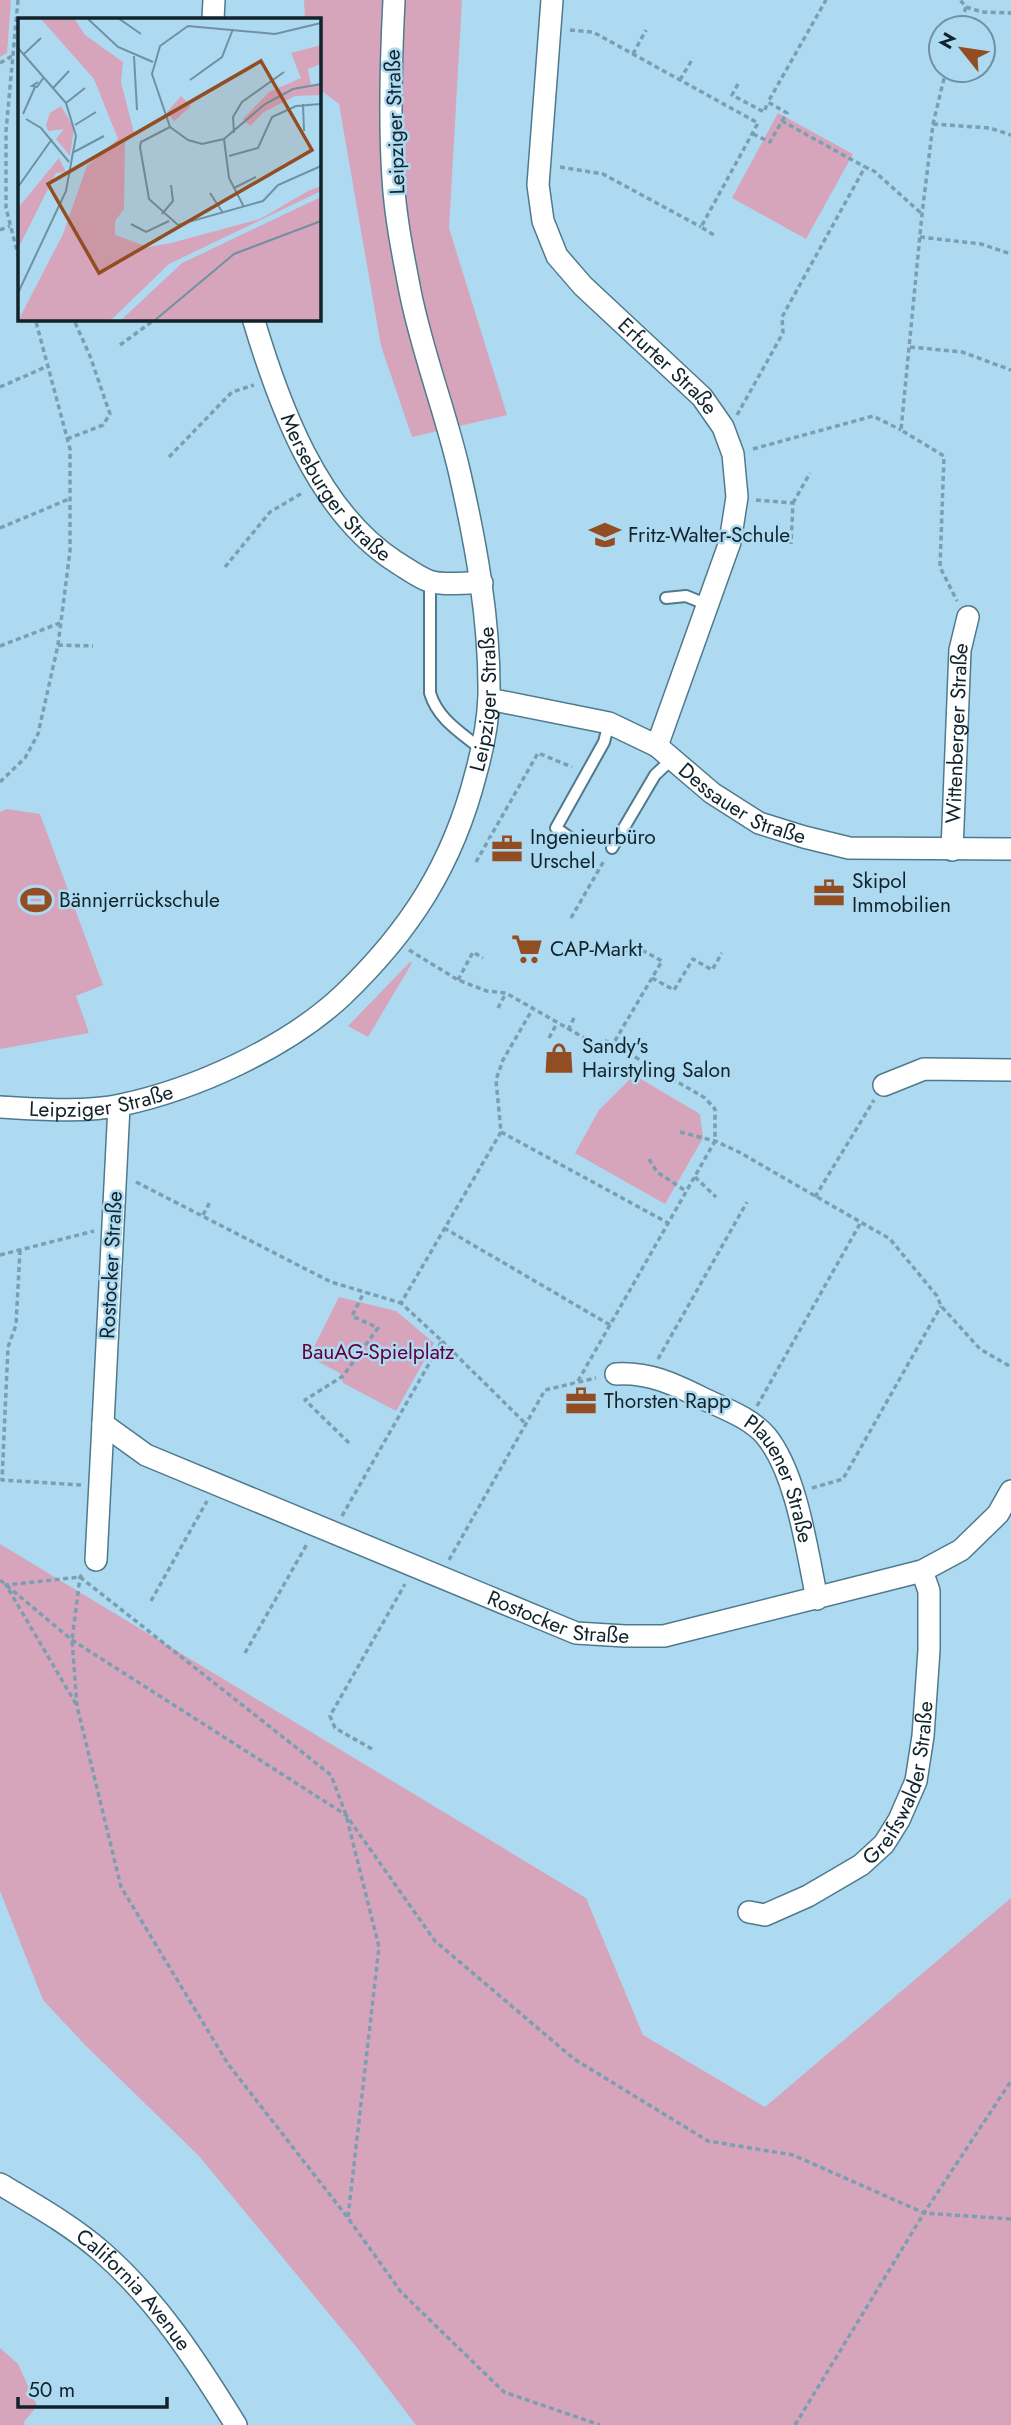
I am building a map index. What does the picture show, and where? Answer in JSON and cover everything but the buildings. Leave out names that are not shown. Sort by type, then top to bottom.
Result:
[{"type":"street","points":[[213,18],[214,0]]},
{"type":"street","name":"Leipziger Straße","points":[[0,1107],[49,1110],[119,1106],[176,1089],[246,1062],[320,1017],[395,941],[438,876],[470,798],[482,750],[489,699],[482,583],[459,469],[410,294],[393,180],[394,0]]},
{"type":"street","name":"Erfurter Straße","points":[[552,0],[538,185],[543,221],[556,256],[583,286],[702,397],[723,427],[733,454],[737,498],[730,542],[708,605],[665,752]]},
{"type":"street","name":"Merseburger Straße","points":[[254,320],[272,378],[321,482],[345,518],[376,549],[430,582]]},
{"type":"street","points":[[430,582],[482,583]]},
{"type":"street","name":"Wittenberger Straße","points":[[953,850],[960,650],[968,617]]},
{"type":"street","name":"Dessauer Straße","points":[[489,699],[610,723],[665,752],[712,793],[759,823],[849,848],[1011,849]]},
{"type":"street","points":[[884,1085],[923,1069],[1011,1070]]},
{"type":"street","name":"Rostocker Straße","points":[[96,1560],[119,1106]]},
{"type":"street","name":"Plauener Straße","points":[[616,1374],[637,1373],[676,1385],[749,1422],[765,1435],[778,1454],[793,1493],[817,1599]]},
{"type":"street","name":"Rostocker Straße","points":[[103,1424],[146,1455],[576,1633],[664,1636],[922,1571],[961,1550],[998,1514],[1011,1491]]},
{"type":"street","name":"Greifswalder Straße","points":[[749,1912],[765,1914],[776,1910],[808,1896],[861,1865],[884,1844],[899,1820],[916,1781],[923,1736],[929,1650],[929,1591],[922,1571]]},
{"type":"street","name":"California Avenue","points":[[0,2184],[69,2227],[127,2276],[176,2332],[236,2425]]},
{"type":"lane","points":[[430,582],[430,694],[434,707],[482,750]]},
{"type":"lane","points":[[666,598],[686,596],[708,605]]},
{"type":"lane","points":[[569,837],[556,828],[604,742],[610,723]]},
{"type":"lane","points":[[611,848],[655,775],[665,752]]},
{"type":"path","points":[[18,0],[6,131],[6,208],[18,255]]},
{"type":"path","points":[[738,84],[732,95],[764,112],[825,0]]},
{"type":"path","points":[[960,0],[966,6],[982,12],[1011,13]]},
{"type":"path","points":[[963,14],[966,6]]},
{"type":"path","points":[[633,54],[646,30]]},
{"type":"path","points":[[593,32],[758,123],[701,227]]},
{"type":"path","points":[[0,63],[12,56]]},
{"type":"path","points":[[680,80],[693,58]]},
{"type":"path","points":[[901,430],[922,214],[933,124],[943,84]]},
{"type":"path","points":[[753,134],[770,142],[787,113],[768,102]]},
{"type":"path","points":[[782,121],[874,170],[922,214]]},
{"type":"path","points":[[933,124],[989,128],[1011,135]]},
{"type":"path","points":[[540,164],[603,174],[714,235]]},
{"type":"path","points":[[723,427],[736,416],[783,333],[782,317],[865,167]]},
{"type":"path","points":[[0,230],[10,226]]},
{"type":"path","points":[[13,235],[18,235]]},
{"type":"path","points":[[920,237],[981,244],[1011,254]]},
{"type":"path","points":[[0,782],[25,758],[37,734],[58,645],[70,551],[70,449],[36,320]]},
{"type":"path","points":[[67,439],[103,425],[110,414],[90,356],[74,320]]},
{"type":"path","points":[[120,345],[154,320]]},
{"type":"path","points":[[910,347],[962,352],[1011,370]]},
{"type":"path","points":[[0,387],[48,366]]},
{"type":"path","points":[[169,457],[232,392],[257,384]]},
{"type":"path","points":[[733,454],[873,416],[944,456],[940,568],[950,590],[968,617]]},
{"type":"path","points":[[791,544],[793,503],[810,473]]},
{"type":"path","points":[[225,567],[270,513],[304,492]]},
{"type":"path","points":[[737,498],[793,503]]},
{"type":"path","points":[[0,528],[70,499]]},
{"type":"path","points":[[0,646],[61,623]]},
{"type":"path","points":[[58,645],[93,646]]},
{"type":"path","points":[[476,862],[523,774],[538,753],[587,773]]},
{"type":"path","points":[[571,918],[611,848]]},
{"type":"path","points":[[395,941],[458,980],[487,991],[506,993],[595,1044],[607,1041],[613,1044],[705,1098],[715,1109],[715,1141],[578,1381],[545,1390],[439,1577]]},
{"type":"path","points":[[613,1044],[662,961],[638,948],[626,951]]},
{"type":"path","points":[[458,980],[473,952],[483,958]]},
{"type":"path","points":[[652,978],[674,990],[693,959],[712,970],[722,953]]},
{"type":"path","points":[[498,1008],[506,993]]},
{"type":"path","points":[[401,1303],[501,1132],[496,1080],[503,1060],[532,1010]]},
{"type":"path","points":[[568,1030],[574,1018]]},
{"type":"path","points":[[549,1038],[557,1023]]},
{"type":"path","points":[[815,1197],[859,1121]]},
{"type":"path","points":[[501,1132],[668,1223]]},
{"type":"path","points":[[680,1132],[715,1141],[739,1152],[890,1239],[937,1296],[942,1306],[980,1349],[1011,1367]]},
{"type":"path","points":[[649,1159],[657,1172],[686,1191]]},
{"type":"path","points":[[116,1171],[331,1282],[401,1303],[526,1424]]},
{"type":"path","points":[[695,1177],[716,1197]]},
{"type":"path","points":[[203,1215],[211,1200]]},
{"type":"path","points":[[648,1376],[747,1202]]},
{"type":"path","points":[[761,1397],[861,1222]]},
{"type":"path","points":[[444,1228],[610,1325]]},
{"type":"path","points":[[0,1255],[86,1233]]},
{"type":"path","points":[[20,1250],[16,1325],[8,1347],[2,1480],[100,1486]]},
{"type":"path","points":[[349,1443],[304,1400],[343,1376],[378,1328],[352,1315],[364,1292]]},
{"type":"path","points":[[816,1487],[843,1479],[942,1306]]},
{"type":"path","points":[[245,1653],[325,1530],[442,1340]]},
{"type":"path","points":[[151,1601],[217,1484]]},
{"type":"path","points":[[96,1560],[80,1577],[72,1640],[77,1706],[121,1886],[228,2064],[348,2218],[401,2292],[504,2392],[600,2425]]},
{"type":"path","points":[[372,1749],[335,1727],[330,1716],[415,1567]]},
{"type":"path","points":[[6,1585],[80,1577],[331,1774],[345,1815],[379,1947],[348,2218]]},
{"type":"path","points":[[0,1580],[72,1640],[345,1815],[435,1941],[574,2059],[708,2141],[793,2155],[924,2213],[1011,2220]]},
{"type":"path","points":[[6,1585],[77,1706]]},
{"type":"path","points":[[795,2425],[924,2213],[1011,2081]]},
{"type":"green space","points":[[0,0],[11,0],[7,53],[0,57]]},
{"type":"green space","points":[[304,0],[462,0],[449,228],[507,415],[412,437],[381,346],[339,104],[320,90],[320,18],[305,18]]},
{"type":"green space","points":[[778,113],[853,154],[806,239],[732,198]]},
{"type":"green space","name":"Bännjerrückschule","points":[[7,809],[40,814],[103,985],[76,996],[89,1033],[0,1049],[0,812]]},
{"type":"green space","points":[[410,962],[412,963],[368,1037],[348,1026]]},
{"type":"green space","points":[[634,1075],[700,1114],[703,1138],[665,1204],[575,1153],[599,1110]]},
{"type":"green space","name":"BauAG-Spielplatz","points":[[339,1297],[396,1311],[434,1343],[396,1411],[343,1383],[340,1373],[309,1357]]},
{"type":"green space","points":[[0,1544],[586,1898],[643,2035],[765,2107],[1011,1898],[1011,2425],[416,2425],[358,2349],[199,2156],[85,2045],[43,2000],[0,1891]]},
{"type":"green space","points":[[0,2348],[18,2364],[37,2406],[24,2422],[25,2425],[0,2425]]},
{"type":"place","name":"Fritz-Walter-Schule","points":[[605,535]]},
{"type":"place","name":"Ingenieurbüro Urschel","points":[[507,849]]},
{"type":"place","name":"Skipol Immobilien","points":[[829,893]]},
{"type":"place","name":"Bännjerrückschule","points":[[36,900]]},
{"type":"place","name":"CAP-Markt","points":[[527,949]]},
{"type":"place","name":"Sandy's Hairstyling Salon","points":[[559,1058]]},
{"type":"place","name":"Thorsten Rapp","points":[[581,1401]]}]
